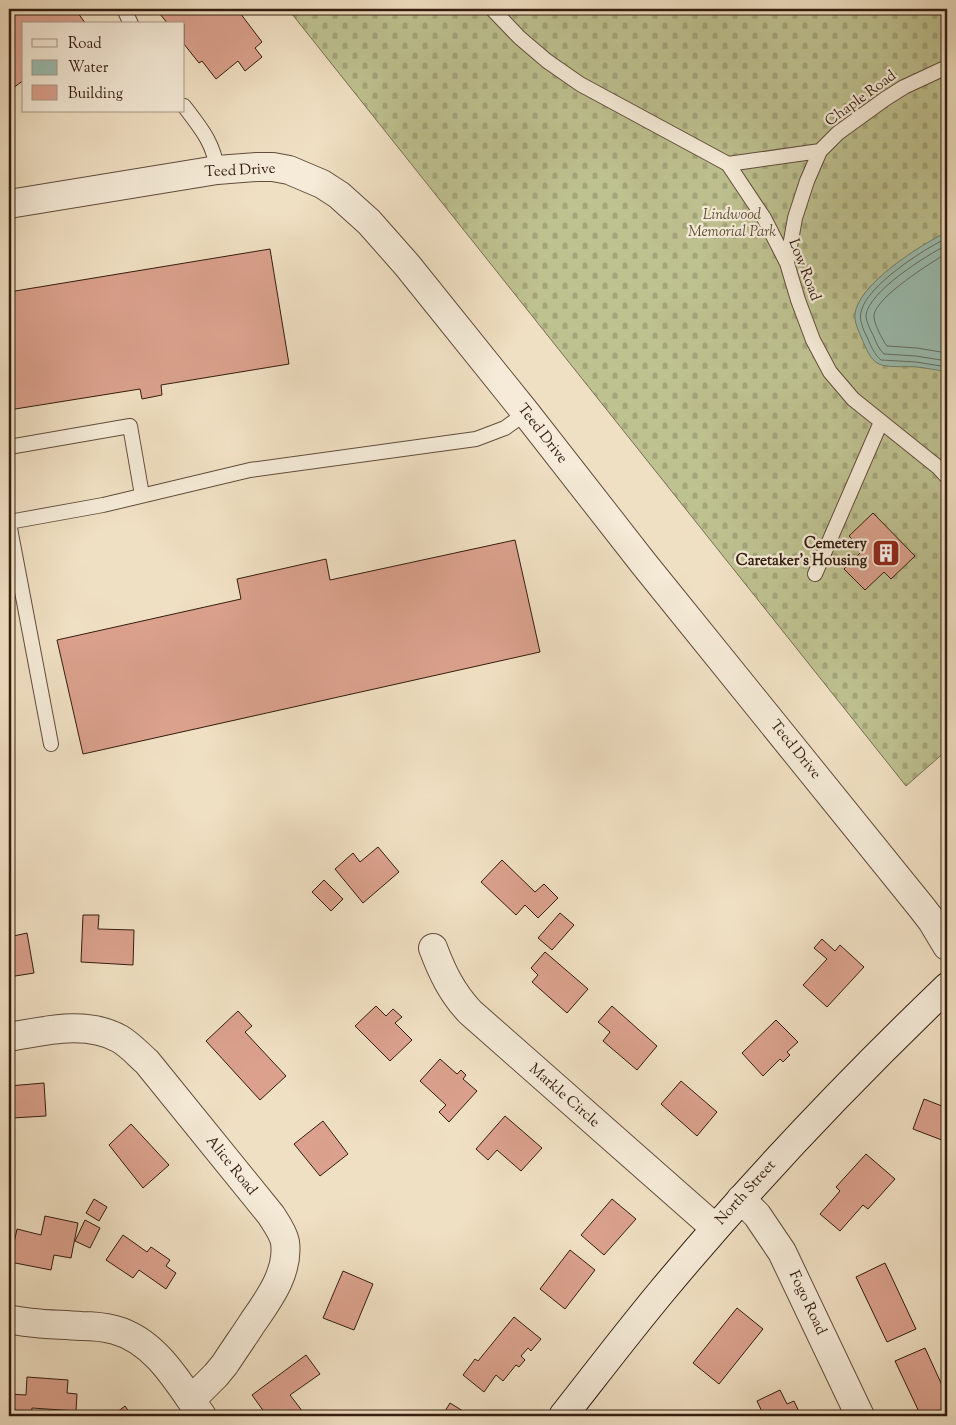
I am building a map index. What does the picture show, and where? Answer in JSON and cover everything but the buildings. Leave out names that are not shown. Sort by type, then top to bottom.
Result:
[{"type":"street","name":"Teed Drive","points":[[9,204],[217,170],[272,167],[289,170],[322,184],[339,195],[369,222],[401,258],[644,564],[922,908],[947,946]]},
{"type":"street","name":"Markle Circle","points":[[433,948],[443,974],[451,988],[460,1002],[470,1012],[715,1228]]},
{"type":"street","name":"North Street","points":[[564,1416],[636,1322],[768,1168],[830,1103],[947,987]]},
{"type":"street","name":"Alice Road","points":[[9,1037],[50,1030],[90,1029],[107,1032],[122,1040],[146,1062],[280,1227],[285,1240],[286,1254],[277,1284],[225,1364],[205,1388],[197,1408]]},
{"type":"street","name":"Fogo Road","points":[[741,1199],[757,1215],[782,1252],[860,1416]]},
{"type":"street","points":[[9,1319],[30,1323],[98,1327],[129,1335],[142,1342],[155,1354],[197,1408]]},
{"type":"lane","points":[[124,9],[130,22]]},
{"type":"lane","name":"Low Road","points":[[492,9],[547,62],[580,84],[728,164],[764,218],[787,263],[812,340],[830,372],[853,399],[939,468],[947,477]]},
{"type":"lane","name":"Chaple Road","points":[[787,263],[796,218],[807,181],[820,151],[838,133],[885,99],[904,87],[947,67]]},
{"type":"lane","points":[[185,107],[208,139],[217,170]]},
{"type":"lane","points":[[728,164],[820,151]]},
{"type":"lane","points":[[52,744],[9,522],[95,506],[260,468],[476,439],[505,428],[526,413]]},
{"type":"lane","points":[[815,574],[881,422]]},
{"type":"lane","points":[[9,447],[130,426],[142,495]]},
{"type":"green space","name":"Lindwood Memorial Park","points":[[288,9],[947,9],[947,750],[906,786]]},
{"type":"water","points":[[947,232],[947,372],[921,367],[879,364],[873,360],[857,327],[855,314],[859,302],[867,290],[893,266]]},
{"type":"place","name":"Cemetery Caretaker's Housing","points":[[886,553]]}]
